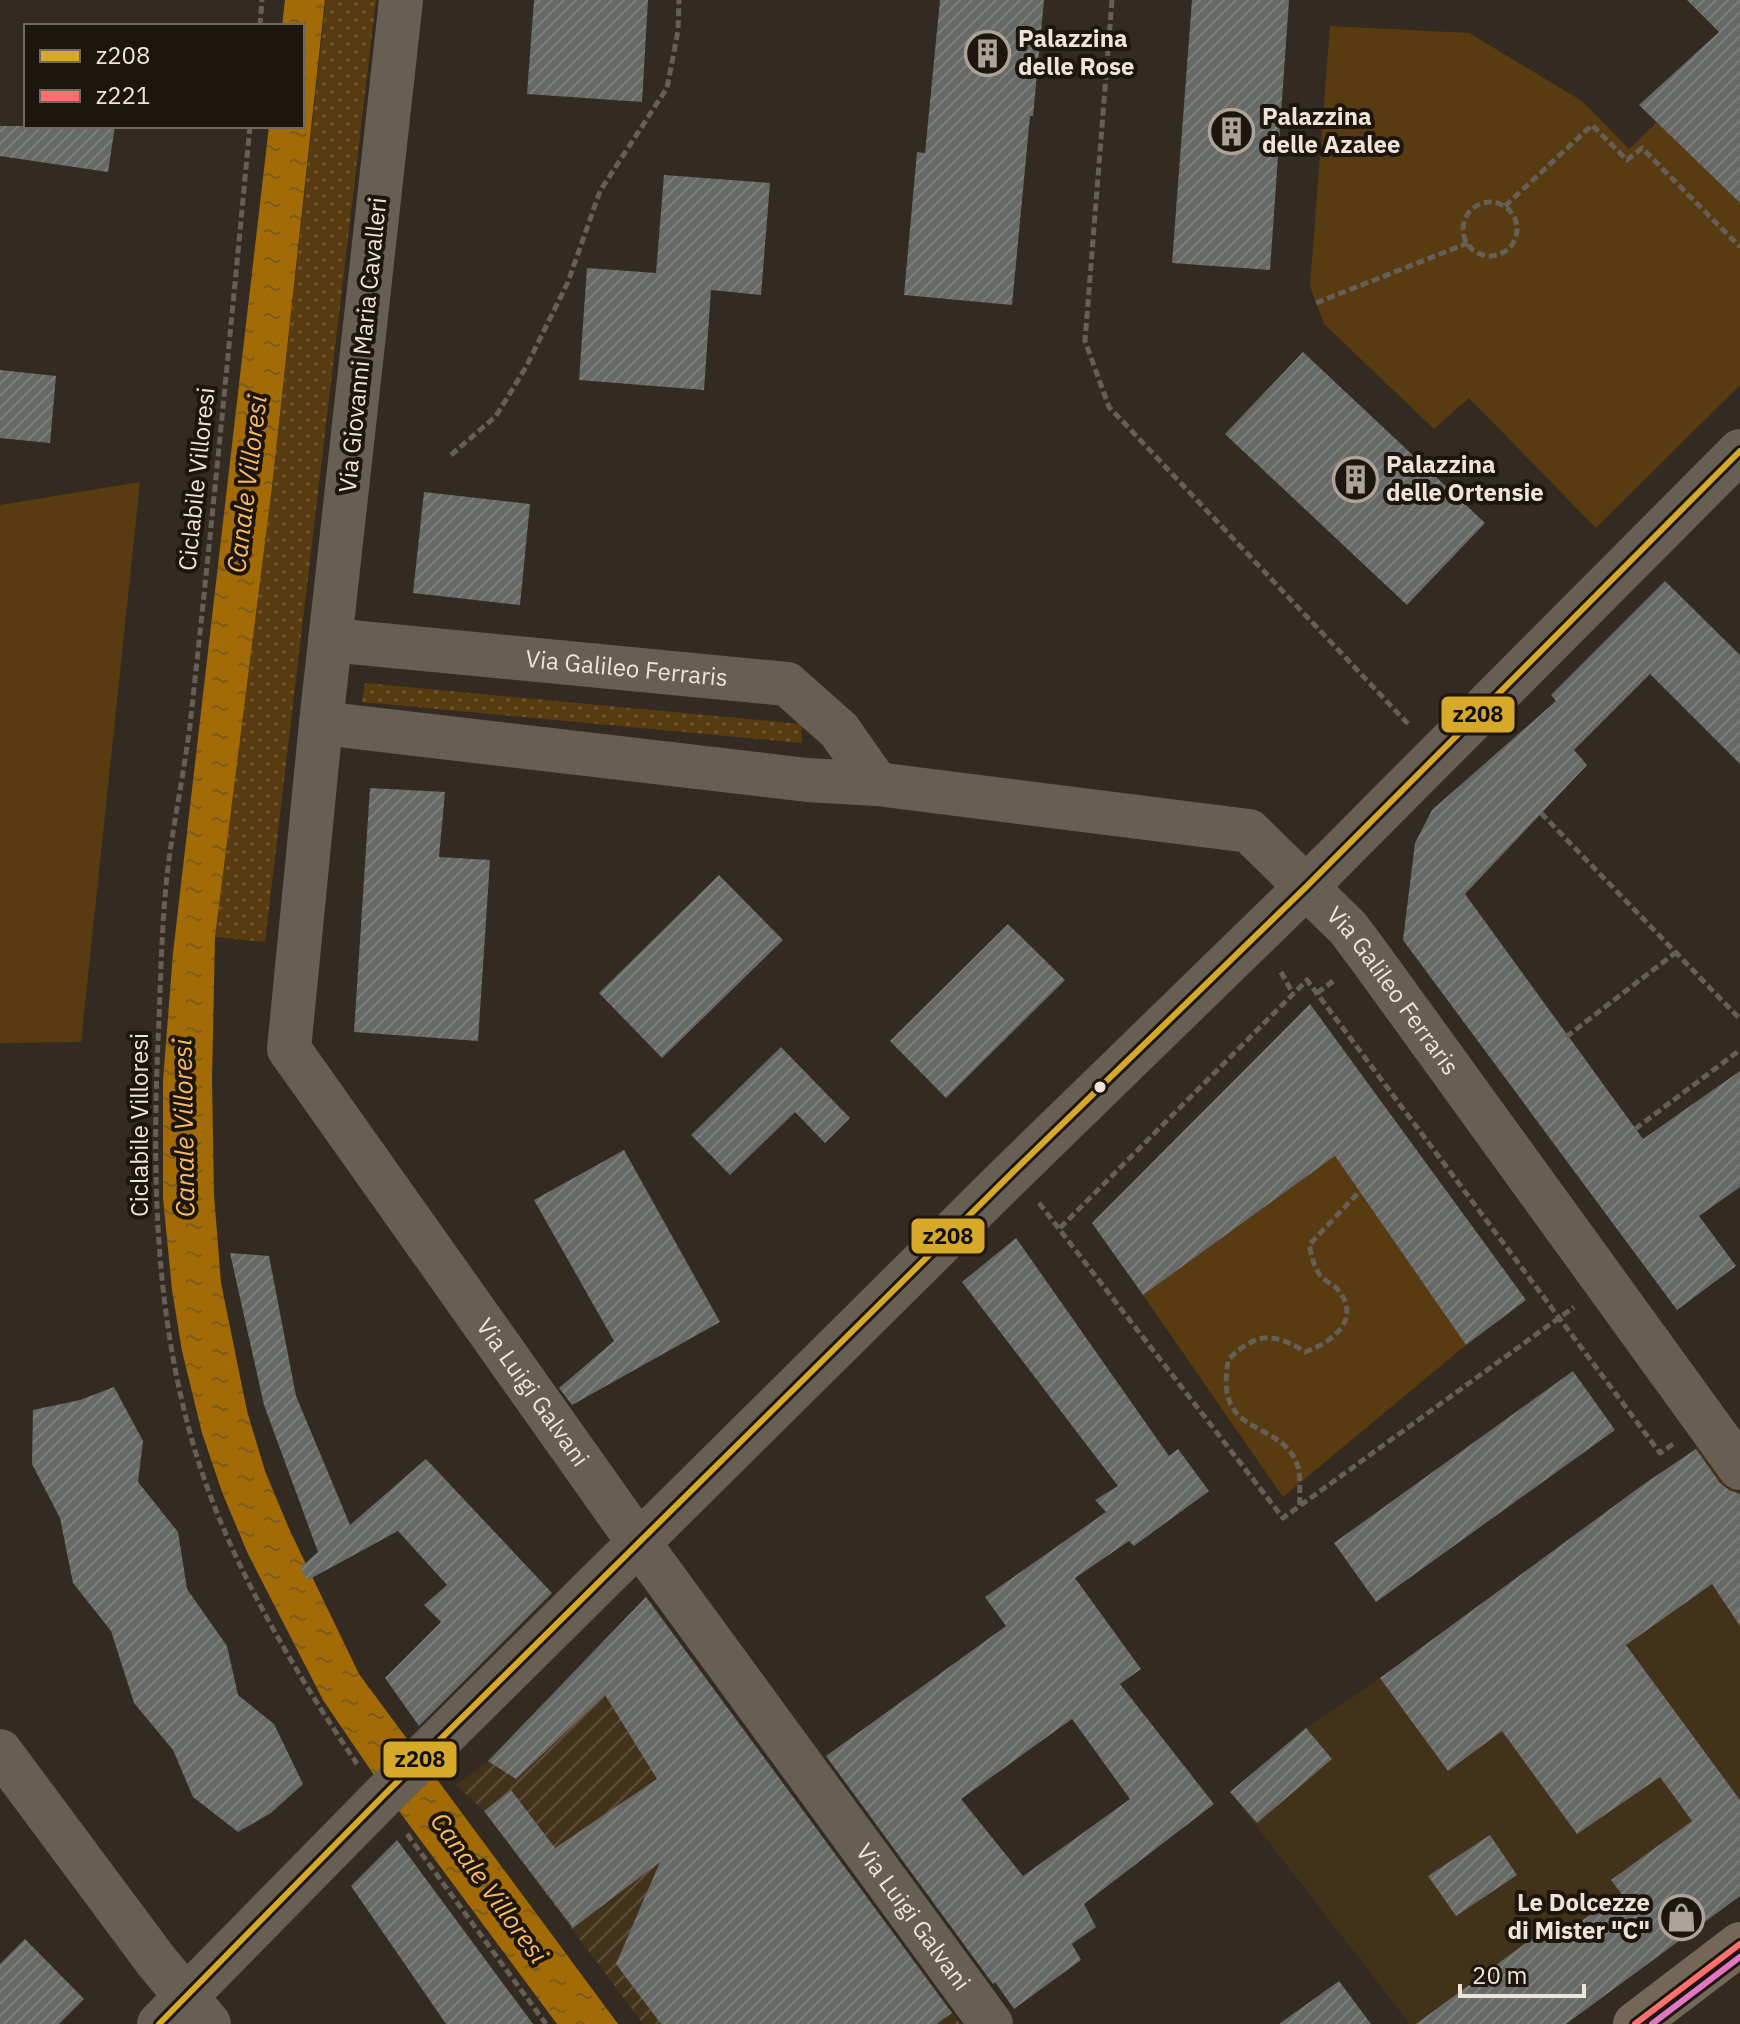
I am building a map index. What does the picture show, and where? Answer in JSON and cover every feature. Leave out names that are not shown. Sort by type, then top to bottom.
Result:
[{"type":"main road","points":[[1635,2024],[1740,1944]]},
{"type":"street","name":"Via Giovanni Maria Cavalleri","points":[[323,706],[401,0]]},
{"type":"street","points":[[0,1751],[185,2015],[382,1797],[440,1743],[1014,1171],[1307,886],[1740,451]]},
{"type":"street","name":"Via Galileo Ferraris","points":[[330,640],[787,684],[839,730],[877,784]]},
{"type":"street","name":"Via Galileo Ferraris","points":[[323,706],[807,780],[877,784],[1249,831],[1348,928],[1740,1468]]},
{"type":"street","name":"Via Luigi Galvani","points":[[323,706],[289,1049],[639,1543],[991,2024]]},
{"type":"path","points":[[260,24],[262,0]]},
{"type":"path","points":[[451,455],[496,416],[526,367],[568,282],[600,191],[667,88],[678,31],[679,0]]},
{"type":"path","points":[[1112,0],[1085,341],[1109,407],[1413,728]]},
{"type":"path","points":[[1505,206],[1592,125],[1627,160],[1642,148],[1740,247]]},
{"type":"path","name":"Ciclabile Villoresi","points":[[250,128],[189,729],[164,904],[156,1083],[155,1194],[163,1292],[192,1439],[213,1500],[240,1561],[284,1646],[319,1707],[546,2024]]},
{"type":"path","points":[[1484,202],[1505,206],[1514,216],[1517,226],[1515,241],[1506,251],[1492,256],[1478,253],[1468,243],[1463,228],[1466,218],[1473,208],[1484,202]]},
{"type":"path","points":[[1316,303],[1468,243]]},
{"type":"path","points":[[1541,813],[1740,1019]]},
{"type":"path","points":[[1566,1037],[1675,953]]},
{"type":"path","points":[[1060,1228],[1307,980],[1660,1453],[1707,1423]]},
{"type":"path","points":[[1635,1129],[1740,1050]]},
{"type":"path","points":[[1014,1171],[1283,1518],[1605,1284]]},
{"type":"path","points":[[1300,1506],[1299,1469],[1287,1447],[1273,1434],[1247,1425],[1231,1407],[1226,1391],[1228,1360],[1243,1345],[1263,1337],[1285,1339],[1305,1352],[1338,1335],[1345,1320],[1345,1300],[1337,1287],[1322,1278],[1313,1264],[1309,1245],[1360,1191]]},
{"type":"shaded area","points":[[326,0],[376,0],[265,942],[215,937],[272,487]]},
{"type":"shaded area","points":[[1330,26],[1469,33],[1582,101],[1629,149],[1657,122],[1740,203],[1740,385],[1596,528],[1469,398],[1434,429],[1324,324],[1310,286]]},
{"type":"shaded area","points":[[140,482],[81,1042],[0,1043],[0,505]]},
{"type":"shaded area","points":[[365,683],[801,724],[802,743],[362,702]]},
{"type":"shaded area","points":[[1335,1156],[1466,1345],[1283,1497],[1143,1295]]},
{"type":"shaded area","points":[[1705,1443],[1740,1494],[1740,1896],[1566,2024],[1410,2024],[1230,1792],[1306,1728]]},
{"type":"shaded area","points":[[646,1597],[961,2024],[643,2024],[484,1811],[456,1785],[488,1761]]},
{"type":"water","name":"Canale Villoresi","points":[[285,0],[325,0],[272,487],[215,937],[212,1080],[214,1195],[221,1283],[247,1411],[265,1471],[290,1531],[359,1674],[618,2024],[557,2024],[393,1803],[323,1700],[248,1554],[222,1492],[202,1433],[182,1351],[172,1290],[163,1198],[163,1081],[173,953],[269,128],[304,128],[304,24],[282,24]]},
{"type":"building","points":[[534,0],[648,0],[642,102],[527,94]]},
{"type":"building","points":[[940,0],[1044,0],[1012,305],[904,295],[917,152],[925,153]]},
{"type":"building","name":"Palazzina delle Azalee","points":[[1192,0],[1289,0],[1270,270],[1172,263]]},
{"type":"building","points":[[1687,0],[1740,0],[1740,203],[1639,105],[1719,32]]},
{"type":"building","points":[[0,126],[115,128],[108,172],[0,156]]},
{"type":"building","points":[[664,175],[770,183],[761,295],[711,290],[704,390],[579,380],[587,268],[656,273]]},
{"type":"building","name":"Palazzina delle Ortensie","points":[[1303,352],[1485,523],[1407,605],[1225,434]]},
{"type":"building","points":[[0,370],[56,376],[50,443],[0,438]]},
{"type":"building","points":[[424,492],[530,504],[520,605],[413,593]]},
{"type":"building","points":[[1665,581],[1740,655],[1740,764],[1650,674],[1574,750],[1587,765],[1465,894],[1643,1139],[1740,1071],[1740,1187],[1699,1216],[1736,1266],[1677,1310],[1403,940],[1415,843],[1432,810],[1556,701],[1551,695]]},
{"type":"building","points":[[370,788],[445,792],[439,857],[490,860],[478,1041],[354,1032]]},
{"type":"building","points":[[719,875],[783,940],[662,1058],[599,993]]},
{"type":"building","points":[[1008,924],[1065,980],[946,1098],[890,1041]]},
{"type":"building","points":[[1310,1004],[1526,1300],[1466,1345],[1335,1156],[1143,1295],[1092,1223]]},
{"type":"building","points":[[781,1047],[850,1118],[825,1143],[795,1112],[730,1175],[691,1135]]},
{"type":"building","points":[[624,1150],[720,1322],[572,1405],[559,1388],[614,1341],[534,1200]]},
{"type":"building","points":[[1016,1238],[1169,1456],[1178,1449],[1209,1491],[1134,1546],[1129,1541],[1075,1578],[1141,1669],[1120,1684],[1214,1804],[1084,1904],[1096,1927],[1072,1944],[1081,1960],[1014,2009],[826,1756],[1006,1626],[985,1597],[1106,1512],[1095,1500],[1118,1486],[962,1282]],"holes":[[[1072,1719],[1130,1799],[1023,1876],[961,1799]]]},
{"type":"building","points":[[230,1253],[269,1256],[296,1396],[350,1525],[426,1459],[552,1593],[419,1726],[385,1678],[441,1622],[424,1605],[447,1585],[398,1531],[308,1580],[300,1568],[318,1552],[264,1405]]},
{"type":"building","points":[[1573,1371],[1615,1430],[1376,1602],[1334,1543]]},
{"type":"building","points":[[114,1387],[143,1441],[138,1482],[178,1532],[187,1589],[227,1646],[238,1695],[274,1724],[303,1784],[271,1813],[238,1832],[193,1797],[173,1750],[134,1703],[111,1631],[73,1583],[60,1518],[32,1464],[33,1410],[80,1400]]},
{"type":"building","points":[[1696,1449],[1720,1483],[1740,1494],[1740,1626],[1712,1584],[1626,1645],[1740,1800],[1740,1896],[1566,2024],[1416,2024],[1560,1918],[1569,1930],[1621,1893],[1611,1880],[1692,1821],[1660,1777],[1577,1834],[1502,1731],[1448,1771],[1380,1678]]},
{"type":"building","points":[[646,1597],[952,2013],[936,2024],[661,2024],[616,1964],[660,1862],[573,1928],[484,1811],[511,1790],[555,1848],[657,1779],[605,1695],[516,1779],[488,1761]]},
{"type":"building","points":[[1306,1728],[1332,1759],[1257,1823],[1230,1792]]},
{"type":"building","points":[[1490,1835],[1517,1875],[1456,1916],[1428,1876]]},
{"type":"building","points":[[397,1840],[533,2024],[446,2024],[351,1886]]},
{"type":"building","points":[[25,1939],[84,1999],[59,2024],[0,2024],[0,1964]]},
{"type":"building","points":[[1339,1981],[1371,2024],[1279,2024]]},
{"type":"transit line","name":"z208","points":[[159,2024],[384,1795],[1014,1171],[1307,886],[1740,451]]},
{"type":"transit line","name":"z221","points":[[1635,2024],[1740,1944]]},
{"type":"transit line","points":[[1652,2024],[1740,1957]]},
{"type":"place","name":"Palazzina delle Rose","points":[[987,53]]},
{"type":"place","name":"Palazzina delle Azalee","points":[[1231,131]]},
{"type":"place","name":"Palazzina delle Ortensie","points":[[1355,479]]},
{"type":"place","name":"Le Dolcezze di Mister \"C\"","points":[[1681,1917]]}]
